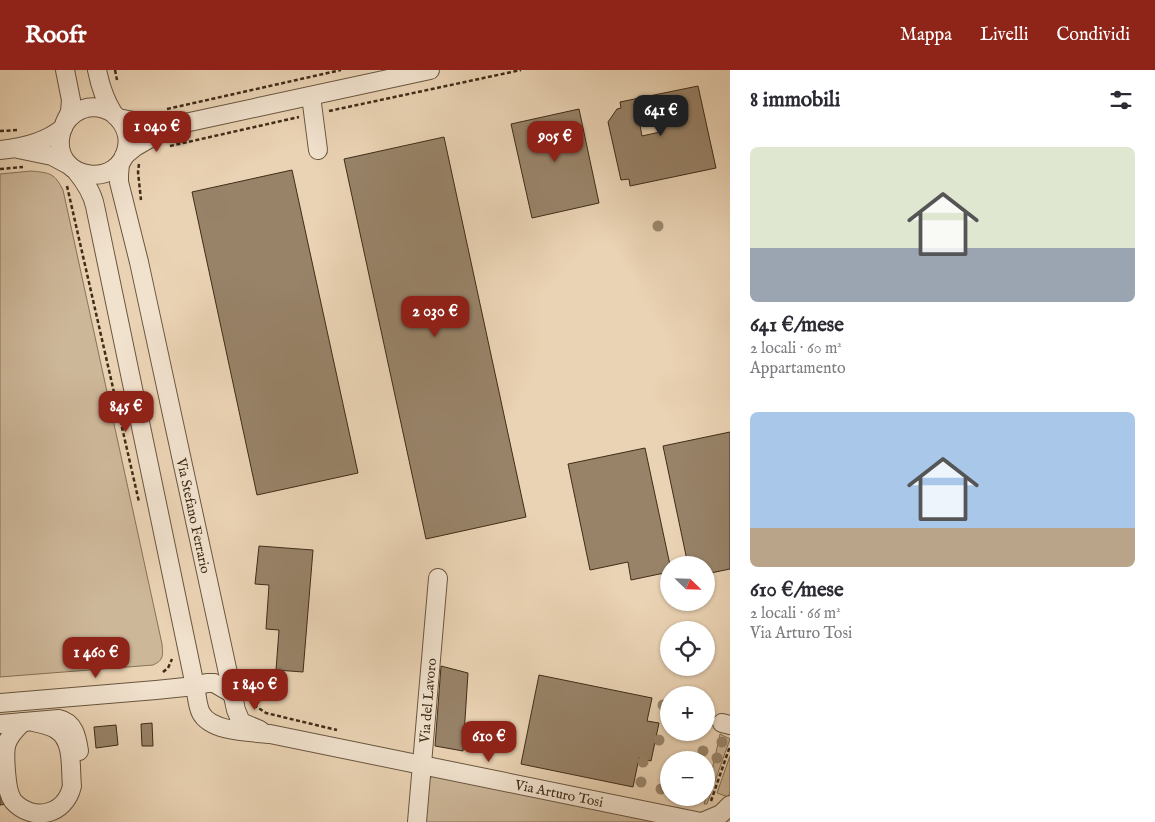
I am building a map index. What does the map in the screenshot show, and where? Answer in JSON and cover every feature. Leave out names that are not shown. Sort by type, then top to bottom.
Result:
[{"type":"street","points":[[65,70],[71,100],[70,112],[60,133],[59,144],[69,172]]},
{"type":"street","points":[[97,70],[102,90],[116,116],[124,126],[127,136],[127,146],[122,159]]},
{"type":"street","points":[[7,149],[54,135],[72,114],[82,109],[93,107],[104,109],[116,116],[149,124],[169,117],[310,96],[409,72],[430,70]]},
{"type":"street","points":[[310,96],[318,150]]},
{"type":"street","points":[[69,172],[95,176],[104,174],[113,169],[169,117]]},
{"type":"street","points":[[0,703],[195,686],[203,683],[214,683],[239,696],[224,711],[217,714],[207,714],[199,707],[195,686],[95,206],[88,186],[52,156],[7,149]]},
{"type":"street","name":"Via Stefano Ferrario","points":[[122,159],[119,182],[239,696]]},
{"type":"street","name":"Via del Lavoro","points":[[417,822],[438,578]]},
{"type":"street","name":"Via Arturo Tosi","points":[[239,696],[238,716],[241,722],[270,734]]},
{"type":"street","name":"Via Arturo Tosi","points":[[199,707],[206,719],[216,725],[238,731],[270,734],[701,822],[721,814],[730,805]]},
{"type":"street","points":[[17,725],[64,720],[72,726],[76,736],[81,784],[80,792],[68,812],[49,822]]},
{"type":"street","points":[[17,725],[49,726],[59,732],[68,746],[72,786],[65,803],[59,809],[47,815],[35,815],[22,809],[12,799],[9,791],[4,752],[5,744],[17,725]]},
{"type":"path","points":[[115,70],[119,88]]},
{"type":"path","points":[[169,117],[341,70]]},
{"type":"path","points":[[0,131],[27,129]]},
{"type":"path","points":[[0,169],[29,167]]},
{"type":"path","points":[[138,168],[140,197],[143,206]]},
{"type":"path","points":[[69,172],[67,187],[141,509]]},
{"type":"path","points":[[158,674],[168,668],[172,662],[173,655]]},
{"type":"path","points":[[239,696],[266,713],[340,731]]},
{"type":"path","points":[[715,790],[730,746]]},
{"type":"shaded area","points":[[31,171],[51,175],[57,180],[63,190],[162,644],[162,657],[153,665],[0,677],[0,174]]},
{"type":"shaded area","points":[[720,734],[730,739],[715,781],[715,757]]},
{"type":"shaded area","points":[[730,756],[730,792],[728,797],[717,793]]},
{"type":"shaded area","points":[[436,775],[668,822],[424,822],[427,784],[431,777]]},
{"type":"building","points":[[698,86],[716,168],[630,186],[629,179],[621,180],[608,122],[617,109],[621,108],[620,102]],"holes":[[[657,116],[660,132],[642,136],[639,120]]]},
{"type":"building","points":[[579,109],[599,203],[532,218],[511,124]]},
{"type":"building","points":[[444,137],[526,517],[426,539],[344,159]]},
{"type":"building","points":[[292,170],[358,473],[257,495],[192,192]]},
{"type":"building","points":[[730,432],[730,569],[715,572],[715,556],[686,556],[663,446]]},
{"type":"building","points":[[645,448],[668,556],[660,556],[660,574],[631,580],[628,562],[590,570],[568,464]]},
{"type":"building","points":[[259,546],[313,550],[303,672],[276,670],[279,630],[266,629],[269,585],[255,584]]},
{"type":"building","points":[[441,666],[468,673],[463,751],[435,746]]},
{"type":"building","points":[[539,675],[652,698],[647,721],[659,723],[651,761],[639,758],[633,787],[521,764]]},
{"type":"building","points":[[152,723],[153,746],[142,746],[141,724]]},
{"type":"building","points":[[116,725],[118,745],[96,748],[94,727]]},
{"type":"building","points":[[0,766],[7,804],[0,805]]}]
